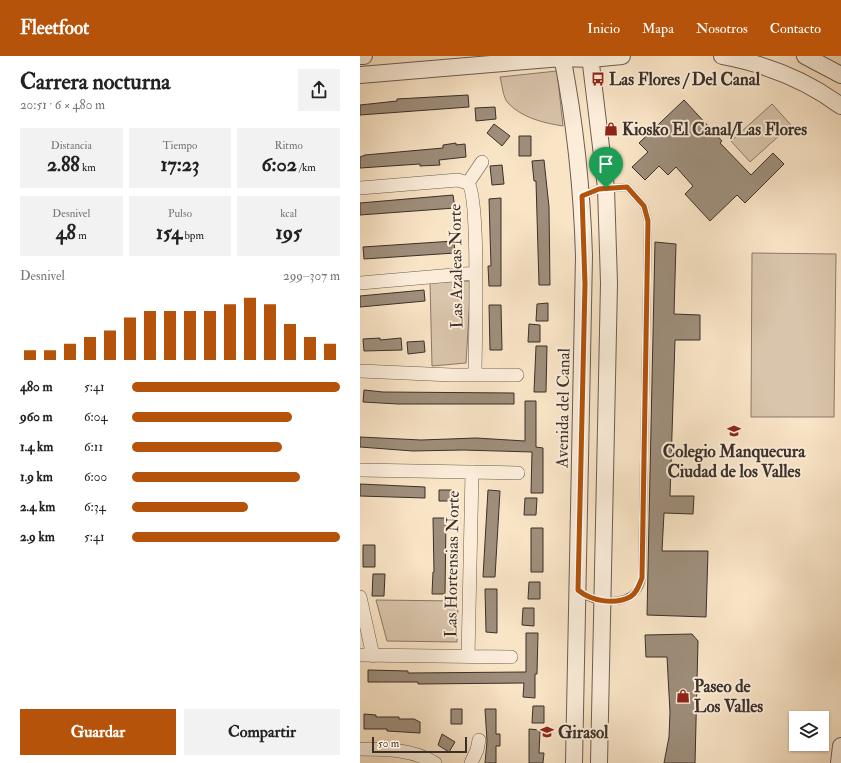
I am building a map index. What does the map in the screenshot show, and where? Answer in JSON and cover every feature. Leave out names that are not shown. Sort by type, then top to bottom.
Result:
[{"type":"street","points":[[360,75],[562,57],[622,56]]},
{"type":"street","points":[[722,56],[747,61],[781,72],[814,88],[841,106]]},
{"type":"street","points":[[805,56],[841,75]]},
{"type":"street","name":"Avenida del Canal","points":[[562,57],[575,128],[582,196],[585,284],[574,763]]},
{"type":"street","points":[[591,57],[606,188],[609,283],[599,763]]},
{"type":"street","name":"Las Azaleas Norte","points":[[475,375],[476,273],[472,192],[468,183],[482,162]]},
{"type":"street","points":[[360,188],[462,180],[468,183]]},
{"type":"street","points":[[360,283],[476,273]]},
{"type":"street","points":[[360,371],[517,375]]},
{"type":"street","points":[[360,470],[518,473]]},
{"type":"street","name":"Las Hortensias Norte","points":[[468,657],[472,472]]},
{"type":"street","points":[[360,597],[366,656],[511,657]]},
{"type":"street","points":[[471,763],[477,750],[479,740]]},
{"type":"street","points":[[839,763],[841,746]]},
{"type":"street","points":[[360,749],[410,752],[435,763]]},
{"type":"lane","points":[[578,590],[590,598],[603,601],[630,597],[638,589],[642,578],[648,221],[644,206],[627,187],[606,188],[582,196]]},
{"type":"shaded area","points":[[557,71],[563,126],[527,116],[506,101],[500,77]]},
{"type":"shaded area","points":[[772,104],[791,125],[750,162],[731,141]]},
{"type":"shaded area","points":[[752,253],[836,254],[834,417],[751,417]]},
{"type":"shaded area","points":[[471,281],[466,363],[432,366],[430,282]]},
{"type":"shaded area","points":[[376,600],[458,601],[457,642],[387,641]]},
{"type":"building","points":[[468,95],[469,107],[360,115],[360,105],[397,101],[397,99]]},
{"type":"building","points":[[684,100],[722,141],[720,143],[751,175],[773,153],[784,164],[745,203],[737,195],[710,221],[685,194],[693,186],[676,167],[668,175],[659,166],[645,180],[632,167],[648,152],[639,143]]},
{"type":"building","points":[[495,107],[496,119],[476,121],[475,108]]},
{"type":"building","points":[[494,124],[510,136],[502,146],[487,133]]},
{"type":"building","points":[[519,136],[531,136],[531,156],[519,156]]},
{"type":"building","points":[[456,143],[456,145],[465,144],[466,157],[439,160],[440,165],[420,166],[420,164],[360,168],[360,157],[365,155],[443,148],[443,145]]},
{"type":"building","points":[[544,160],[549,207],[550,285],[539,285],[536,181],[534,181],[532,161]]},
{"type":"building","points":[[502,165],[504,184],[492,185],[490,166]]},
{"type":"building","points":[[453,195],[455,208],[360,215],[360,203]]},
{"type":"building","points":[[501,198],[501,286],[489,286],[488,266],[491,266],[489,199]]},
{"type":"building","points":[[454,241],[455,253],[364,259],[363,247]]},
{"type":"building","points":[[655,242],[676,244],[674,314],[700,315],[700,340],[675,340],[670,496],[694,496],[693,514],[664,513],[662,551],[708,551],[706,617],[647,615]]},
{"type":"building","points":[[424,290],[425,301],[360,307],[360,296]]},
{"type":"building","points":[[548,303],[548,321],[536,321],[537,304]]},
{"type":"building","points":[[489,305],[501,305],[502,350],[490,350]]},
{"type":"building","points":[[529,324],[540,325],[540,342],[528,342]]},
{"type":"building","points":[[380,338],[380,340],[401,338],[402,350],[364,351],[363,339]]},
{"type":"building","points":[[424,341],[425,352],[408,354],[407,342]]},
{"type":"building","points":[[536,346],[547,346],[546,392],[534,392]]},
{"type":"building","points":[[364,390],[383,392],[514,393],[514,404],[398,404],[363,402]]},
{"type":"building","points":[[525,401],[536,401],[536,447],[543,448],[543,493],[531,493],[532,452],[463,450],[413,451],[360,447],[360,437],[421,440],[476,438],[525,441]]},
{"type":"building","points":[[360,484],[425,487],[425,498],[360,496]]},
{"type":"building","points":[[439,490],[454,490],[454,501],[439,501]]},
{"type":"building","points":[[488,490],[500,491],[495,577],[483,577]]},
{"type":"building","points":[[525,498],[537,498],[536,515],[524,515]]},
{"type":"building","points":[[433,518],[446,518],[445,594],[432,594],[434,572]]},
{"type":"building","points":[[531,528],[543,528],[543,572],[531,572]]},
{"type":"building","points":[[363,545],[375,545],[375,567],[363,567]]},
{"type":"building","points":[[373,574],[385,574],[384,596],[372,596]]},
{"type":"building","points":[[529,582],[540,582],[540,599],[528,599]]},
{"type":"building","points":[[485,589],[497,589],[497,633],[486,632]]},
{"type":"building","points":[[523,608],[534,608],[534,626],[522,625]]},
{"type":"building","points":[[526,633],[538,633],[535,698],[523,697],[524,683],[418,684],[418,682],[368,682],[368,670],[408,671],[408,673],[526,672]]},
{"type":"building","name":"Paseo de Los Valles","points":[[692,634],[698,641],[695,763],[664,763],[669,737],[670,712],[667,657],[646,657],[645,635]]},
{"type":"building","points":[[533,706],[544,706],[544,723],[532,723]]},
{"type":"building","points":[[451,709],[462,709],[462,724],[451,724]]},
{"type":"building","points":[[485,709],[496,709],[496,734],[500,734],[500,746],[496,746],[496,763],[485,763],[487,741]]},
{"type":"building","points":[[364,714],[376,715],[376,717],[399,717],[399,719],[414,719],[420,722],[420,733],[387,731],[387,729],[364,729]]},
{"type":"building","points":[[529,729],[540,730],[539,753],[544,753],[543,763],[529,763]]},
{"type":"building","points":[[442,734],[455,742],[449,752],[438,745]]},
{"type":"place","name":"Las Flores / Del Canal","points":[[598,79]]},
{"type":"place","name":"Kiosko El Canal/Las Flores","points":[[611,129]]},
{"type":"place","name":"Colegio Manquecura Ciudad de los Valles","points":[[734,431]]},
{"type":"place","name":"Paseo de Los Valles","points":[[683,696]]},
{"type":"place","name":"Girasol","points":[[547,732]]},
{"type":"route","points":[[627,187],[644,206],[648,221],[642,578],[638,589],[630,597],[603,601],[590,598],[578,590],[585,284],[582,196],[593,191],[606,188],[627,187]]}]
